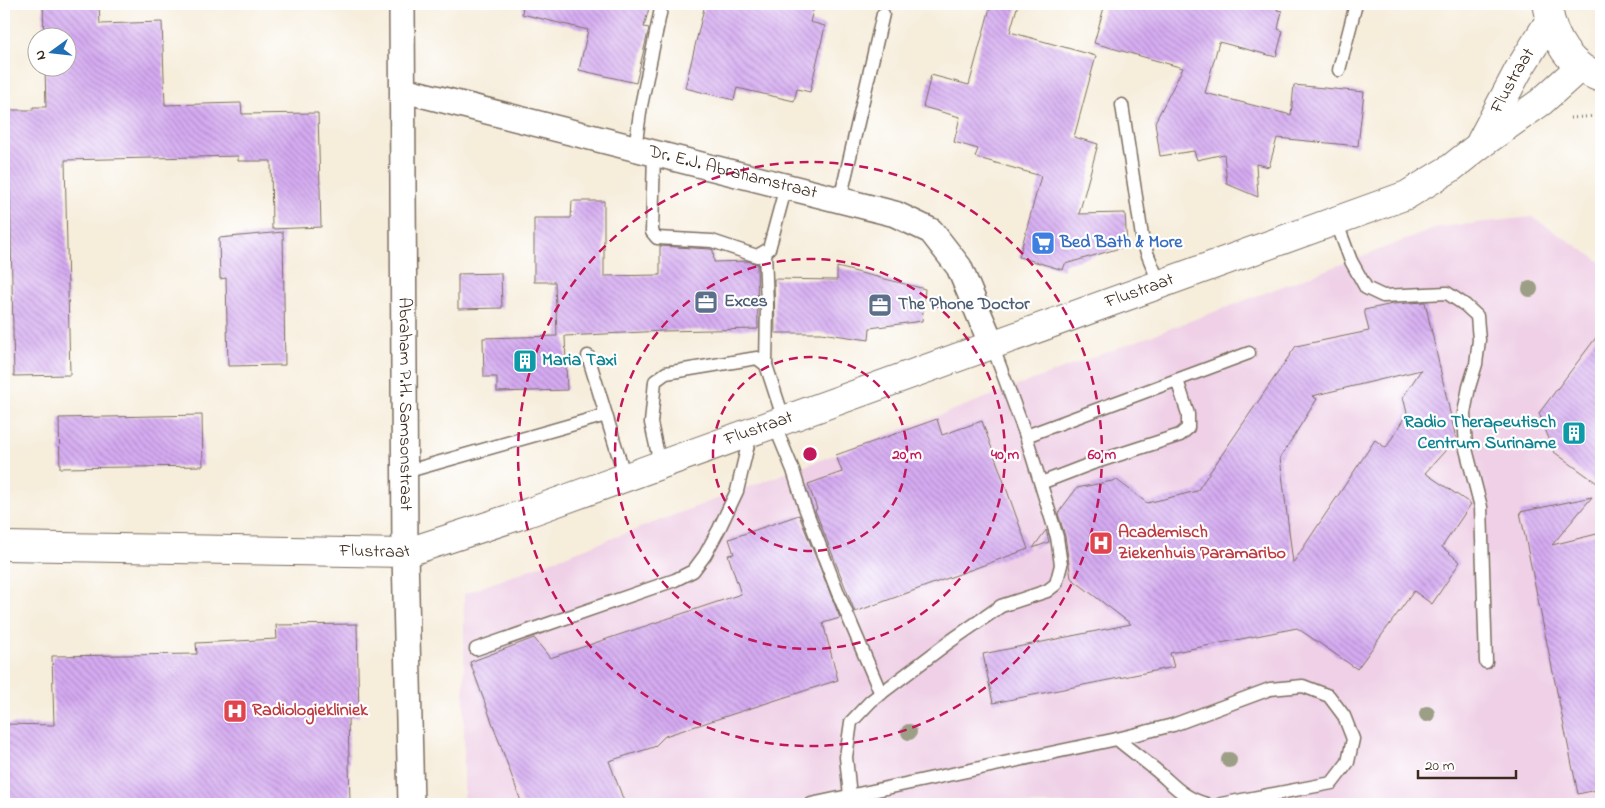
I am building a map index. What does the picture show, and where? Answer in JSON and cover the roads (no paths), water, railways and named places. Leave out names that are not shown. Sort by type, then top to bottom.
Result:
[{"type":"street","name":"Abraham P.H. Samsonstraat","points":[[402,4],[404,90],[405,553],[411,804]]},
{"type":"street","points":[[1549,12],[1556,38],[1566,54],[1591,73]]},
{"type":"street","name":"Flustraat","points":[[1480,145],[1549,12]]},
{"type":"street","name":"Flustraat","points":[[4,546],[405,553],[527,513],[1406,195],[1450,168],[1541,102],[1591,73]]},
{"type":"street","name":"Dr. E.J. Abrahamstraat","points":[[404,90],[895,214],[931,231],[959,267],[992,345]]},
{"type":"lane","points":[[662,4],[641,106],[652,232],[654,236],[657,238],[712,241],[757,256],[769,249],[786,186]]},
{"type":"lane","points":[[1339,70],[1356,4]]},
{"type":"lane","points":[[840,200],[883,14]]},
{"type":"lane","points":[[1122,105],[1143,243],[1160,285]]},
{"type":"lane","points":[[1336,220],[1351,261],[1366,288],[1383,296],[1447,293],[1465,304],[1477,316],[1479,340],[1476,364],[1464,412],[1466,449],[1481,507],[1486,662]]},
{"type":"lane","points":[[765,252],[767,306],[766,364],[770,425],[793,470],[804,505],[838,593],[881,694]]},
{"type":"lane","points":[[850,796],[846,757],[851,722],[871,700],[1001,606],[1047,591],[1056,584],[1061,565],[1057,537],[1026,436],[992,345]]},
{"type":"lane","points":[[1026,436],[1249,353]]},
{"type":"lane","points":[[588,356],[625,477]]},
{"type":"lane","points":[[660,464],[651,423],[655,381],[666,373],[678,370],[757,358],[766,364]]},
{"type":"lane","points":[[1041,483],[1180,434],[1188,428],[1188,414],[1177,380]]},
{"type":"lane","points":[[405,472],[606,415]]},
{"type":"lane","points":[[476,650],[675,580],[693,571],[705,555],[770,425]]},
{"type":"lane","points":[[811,804],[1117,739],[1174,725],[1270,689],[1303,686],[1329,696],[1344,716],[1353,739],[1348,762],[1332,783],[1221,804]]},
{"type":"lane","points":[[1117,739],[1159,773],[1173,787],[1191,800],[1206,804]]},
{"type":"place","name":"Bed Bath & More","points":[[1043,243]]},
{"type":"place","name":"Exces","points":[[706,302]]},
{"type":"place","name":"The Phone Doctor","points":[[880,305]]},
{"type":"place","name":"Maria Taxi","points":[[525,361]]},
{"type":"place","name":"Radio Therapeutisch Centrum Suriname","points":[[1574,433]]},
{"type":"place","name":"Academisch Ziekenhuis Paramaribo","points":[[1101,543]]},
{"type":"place","name":"Radiologiekliniek","points":[[235,711]]}]
